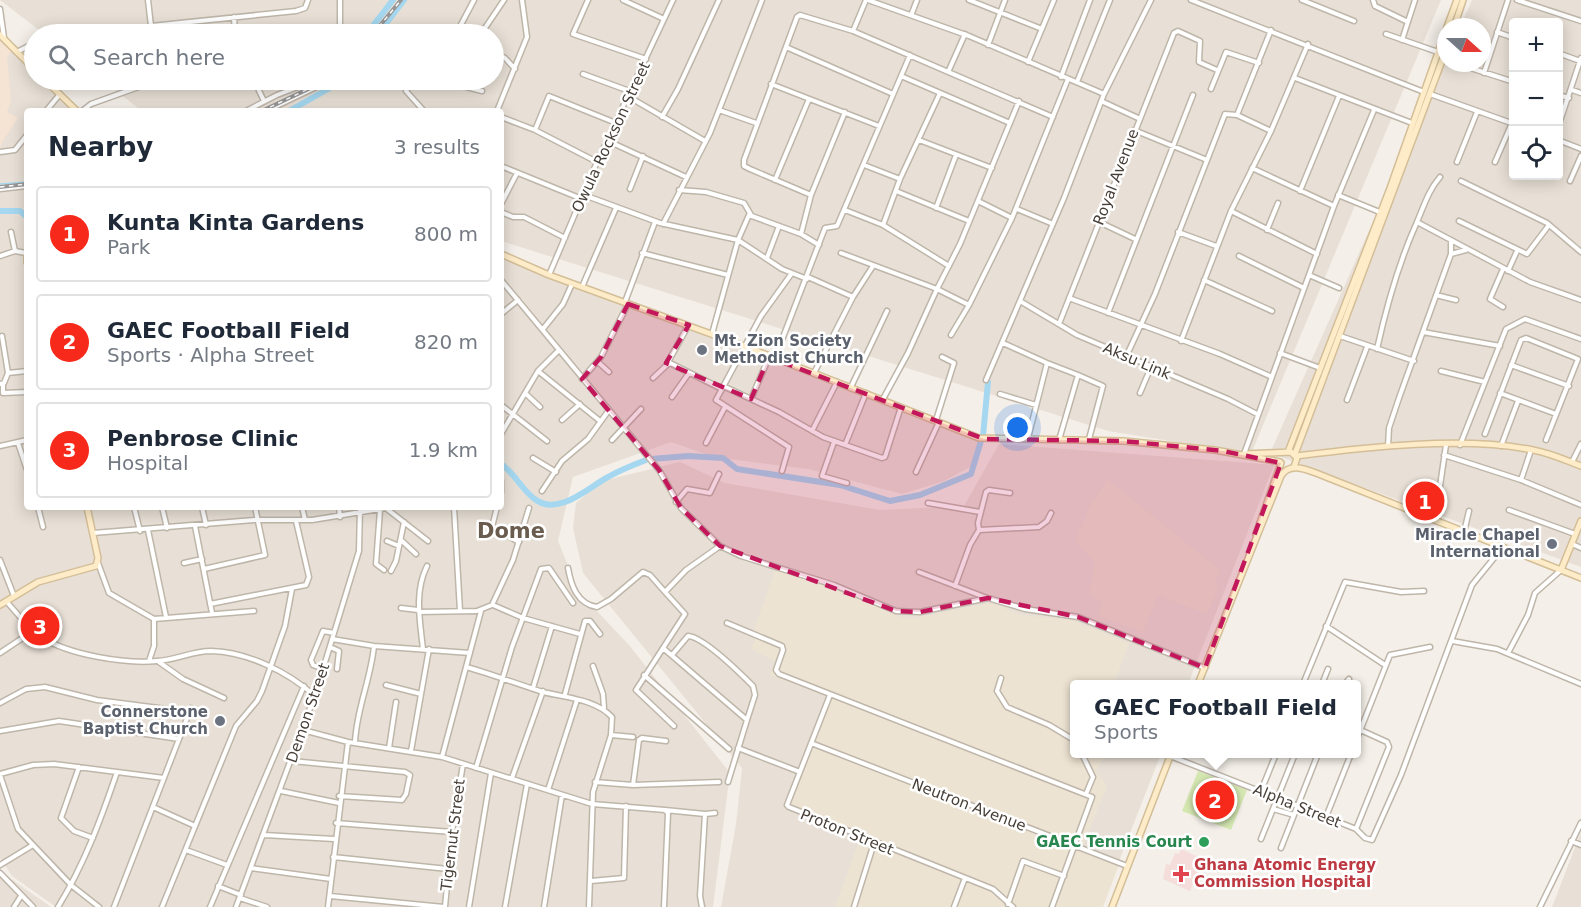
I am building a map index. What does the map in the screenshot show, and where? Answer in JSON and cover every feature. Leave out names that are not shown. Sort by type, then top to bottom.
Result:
[{"type":"main road","points":[[1450,18],[1456,0]]},
{"type":"main road","points":[[1457,18],[1463,0]]},
{"type":"main road","points":[[2,38],[24,59]]},
{"type":"main road","points":[[1294,467],[1298,460],[1296,455],[1427,93],[1437,56]]},
{"type":"main road","points":[[1256,536],[1280,462],[1383,213],[1412,123],[1438,72]]},
{"type":"main road","points":[[56,90],[74,108]]},
{"type":"main road","points":[[504,255],[572,284],[744,346],[984,439],[1089,440],[1244,454],[1280,462],[1288,469]]},
{"type":"main road","points":[[1244,454],[1286,452],[1296,455],[1388,446],[1501,446],[1531,450],[1581,466]]},
{"type":"main road","points":[[1200,680],[1282,474],[1294,467],[1316,473],[1581,578]]},
{"type":"main road","points":[[0,605],[38,582],[93,568],[98,562],[88,510]]},
{"type":"main road","points":[[1561,570],[1581,521]]},
{"type":"main road","points":[[1112,907],[1169,758]]},
{"type":"street","points":[[148,0],[151,24]]},
{"type":"street","points":[[169,24],[297,11],[305,8],[308,0]]},
{"type":"street","points":[[340,0],[340,24]]},
{"type":"street","points":[[461,24],[474,0]]},
{"type":"street","points":[[488,24],[504,0]]},
{"type":"street","points":[[498,108],[527,37],[522,0]]},
{"type":"street","points":[[588,0],[573,34],[646,59]]},
{"type":"street","points":[[623,0],[664,20]]},
{"type":"street","name":"Owula Rockson Street","points":[[549,275],[597,162],[673,0]]},
{"type":"street","points":[[662,117],[678,89],[719,0]]},
{"type":"street","points":[[663,224],[719,110],[762,0]]},
{"type":"street","points":[[853,31],[867,0],[965,34],[1104,94]]},
{"type":"street","points":[[912,14],[917,0]]},
{"type":"street","points":[[969,0],[1042,29]]},
{"type":"street","points":[[988,45],[1005,0]]},
{"type":"street","points":[[1028,62],[1054,0]]},
{"type":"street","points":[[1061,77],[1090,0]]},
{"type":"street","points":[[1077,82],[1110,0]]},
{"type":"street","points":[[986,380],[1053,224],[1104,94],[1151,0]]},
{"type":"street","points":[[1191,0],[1308,44],[1427,93],[1509,123]]},
{"type":"street","points":[[1302,0],[1354,21]]},
{"type":"street","points":[[1373,0],[1375,6],[1408,22]]},
{"type":"street","points":[[1402,40],[1415,0]]},
{"type":"street","points":[[1484,73],[1508,0]]},
{"type":"street","points":[[1517,0],[1581,21]]},
{"type":"street","points":[[0,9],[2,38]]},
{"type":"street","points":[[811,195],[744,166],[756,123],[800,15],[853,31],[949,70],[1053,117]]},
{"type":"street","points":[[234,17],[234,24]]},
{"type":"street","points":[[1237,115],[1271,30]]},
{"type":"street","name":"Royal Avenue","points":[[1059,324],[1138,118],[1176,32],[1200,41],[1198,62],[1217,70]]},
{"type":"street","points":[[1497,33],[1509,37]]},
{"type":"street","points":[[949,70],[965,34]]},
{"type":"street","points":[[1386,34],[1437,52]]},
{"type":"street","points":[[1181,341],[1216,246],[1271,131],[1308,44]]},
{"type":"street","points":[[786,47],[893,94]]},
{"type":"street","points":[[17,52],[24,48]]},
{"type":"street","points":[[1211,89],[1226,52],[1259,63]]},
{"type":"street","points":[[1558,126],[1581,59],[1563,54]]},
{"type":"street","points":[[751,399],[772,358],[807,278],[826,227],[836,228],[910,55]]},
{"type":"street","points":[[504,59],[515,69]]},
{"type":"street","points":[[1481,72],[1509,80]]},
{"type":"street","points":[[583,74],[630,95],[662,117],[705,141]]},
{"type":"street","points":[[901,76],[1010,123]]},
{"type":"street","points":[[1295,78],[1412,123]]},
{"type":"street","points":[[951,335],[969,305],[1017,209],[1068,79]]},
{"type":"street","points":[[771,84],[879,126]]},
{"type":"street","points":[[86,108],[130,90]]},
{"type":"street","points":[[259,90],[264,101]]},
{"type":"street","points":[[251,108],[291,90]]},
{"type":"street","points":[[273,108],[310,90]]},
{"type":"street","points":[[407,90],[421,108]]},
{"type":"street","points":[[478,90],[482,91]]},
{"type":"street","points":[[1572,90],[1581,93]]},
{"type":"street","points":[[883,225],[900,179],[940,93]]},
{"type":"street","points":[[48,108],[60,94]]},
{"type":"street","points":[[1108,313],[1135,238],[1193,95]]},
{"type":"street","points":[[535,130],[549,96],[616,123]]},
{"type":"street","points":[[1300,191],[1340,96]]},
{"type":"street","points":[[1563,96],[1569,98]]},
{"type":"street","points":[[775,180],[809,99]]},
{"type":"street","points":[[883,399],[950,266],[1019,101]]},
{"type":"street","points":[[1101,101],[1138,118]]},
{"type":"street","points":[[719,110],[756,123]]},
{"type":"street","points":[[1244,454],[1338,195],[1374,110]]},
{"type":"street","points":[[801,234],[811,195],[845,112]]},
{"type":"street","points":[[1457,162],[1477,112]]},
{"type":"street","points":[[1126,357],[1225,114],[1237,115],[1271,131]]},
{"type":"street","points":[[504,118],[535,130],[597,162]]},
{"type":"street","points":[[1495,162],[1512,126]]},
{"type":"street","points":[[1134,130],[1207,160]]},
{"type":"street","points":[[0,152],[15,150],[24,139]]},
{"type":"street","points":[[919,140],[992,168]]},
{"type":"street","points":[[608,141],[686,177]]},
{"type":"street","points":[[1563,142],[1581,148]]},
{"type":"street","points":[[936,208],[956,155]]},
{"type":"street","points":[[630,189],[643,156]]},
{"type":"street","points":[[1570,181],[1581,156]]},
{"type":"street","points":[[864,165],[900,179]]},
{"type":"street","points":[[504,167],[655,222],[738,240],[792,273],[853,297]]},
{"type":"street","points":[[1252,168],[1334,206]]},
{"type":"street","points":[[504,198],[517,173]]},
{"type":"street","points":[[1377,349],[1394,276],[1428,195],[1440,177]]},
{"type":"street","points":[[1461,181],[1499,197],[1549,225],[1580,250]]},
{"type":"street","points":[[0,189],[24,186]]},
{"type":"street","points":[[679,190],[706,192],[744,203],[751,215],[801,234],[819,245]]},
{"type":"street","points":[[896,191],[969,221]]},
{"type":"street","points":[[1338,195],[1383,213]]},
{"type":"street","points":[[978,201],[1012,218]]},
{"type":"street","points":[[1267,230],[1278,203]]},
{"type":"street","points":[[581,287],[616,208]]},
{"type":"street","points":[[1017,209],[1053,224]]},
{"type":"street","points":[[844,210],[883,225],[950,266]]},
{"type":"street","points":[[1231,211],[1317,254]]},
{"type":"street","points":[[504,213],[524,217],[564,238]]},
{"type":"street","points":[[712,334],[738,240],[751,215]]},
{"type":"street","points":[[1459,221],[1517,251],[1530,252],[1549,225]]},
{"type":"street","points":[[582,379],[598,362],[627,304],[642,253],[655,222]]},
{"type":"street","points":[[1099,222],[1135,238]]},
{"type":"street","points":[[1417,222],[1506,270],[1581,300]]},
{"type":"street","points":[[767,258],[778,226]]},
{"type":"street","points":[[11,232],[15,251]]},
{"type":"street","points":[[1178,232],[1216,246]]},
{"type":"street","points":[[1388,446],[1389,428],[1451,254],[1451,242]]},
{"type":"street","points":[[1451,254],[1466,250]]},
{"type":"street","points":[[0,256],[15,251],[24,252]]},
{"type":"street","points":[[1503,308],[1490,299],[1517,251]]},
{"type":"street","points":[[642,253],[728,275]]},
{"type":"street","points":[[841,253],[937,289],[969,305]]},
{"type":"street","points":[[1239,256],[1304,288]]},
{"type":"street","points":[[814,373],[853,297],[873,266]]},
{"type":"street","points":[[782,471],[789,447],[716,400],[761,316],[792,273]]},
{"type":"street","points":[[1309,275],[1339,288]]},
{"type":"street","points":[[1204,280],[1272,311]]},
{"type":"street","points":[[504,284],[658,470],[676,502],[720,546],[741,556],[826,582],[904,613],[920,612],[988,598]]},
{"type":"street","points":[[543,329],[563,304],[572,284]]},
{"type":"street","points":[[1436,295],[1456,300]]},
{"type":"street","points":[[1070,298],[1220,354],[1272,377]]},
{"type":"street","points":[[504,312],[518,300]]},
{"type":"street","name":"Aksu Link","points":[[1020,301],[1077,335],[1150,368],[1228,399],[1257,414]]},
{"type":"street","points":[[851,387],[887,311]]},
{"type":"street","points":[[1460,445],[1506,329],[1523,319],[1581,339]]},
{"type":"street","points":[[653,378],[669,363],[669,358],[688,325]]},
{"type":"street","points":[[1423,332],[1500,346]]},
{"type":"street","points":[[2,336],[8,373],[2,384],[3,393],[24,392]]},
{"type":"street","points":[[1340,336],[1414,361]]},
{"type":"street","points":[[1485,434],[1521,340],[1526,338],[1578,359],[1546,440]]},
{"type":"street","points":[[1003,343],[1103,386],[1089,440]]},
{"type":"street","points":[[1347,400],[1367,347]]},
{"type":"street","points":[[504,429],[538,371],[560,350]]},
{"type":"street","points":[[1280,353],[1320,368]]},
{"type":"street","points":[[916,472],[938,421],[954,363],[942,357]]},
{"type":"street","points":[[598,362],[609,372]]},
{"type":"street","points":[[669,363],[751,399],[834,441],[884,458],[901,406]]},
{"type":"street","points":[[1028,438],[1047,363]]},
{"type":"street","points":[[1511,365],[1569,386]]},
{"type":"street","points":[[1140,393],[1150,368]]},
{"type":"street","points":[[8,373],[24,371]]},
{"type":"street","points":[[538,371],[600,421]]},
{"type":"street","points":[[1441,371],[1485,382]]},
{"type":"street","points":[[672,397],[688,373]]},
{"type":"street","points":[[1059,440],[1078,375]]},
{"type":"street","points":[[812,431],[837,382]]},
{"type":"street","points":[[525,393],[540,407]]},
{"type":"street","points":[[845,445],[866,393]]},
{"type":"street","points":[[1500,393],[1556,414]]},
{"type":"street","points":[[1000,394],[1036,405]]},
{"type":"street","points":[[1501,446],[1518,400]]},
{"type":"street","points":[[562,420],[580,404]]},
{"type":"street","points":[[706,442],[725,406]]},
{"type":"street","points":[[504,407],[547,441]]},
{"type":"street","points":[[612,440],[622,426],[641,409]]},
{"type":"street","points":[[542,491],[562,461],[588,439],[609,410]]},
{"type":"street","points":[[0,446],[24,441]]},
{"type":"street","points":[[834,441],[822,476],[847,483]]},
{"type":"street","points":[[18,443],[24,461]]},
{"type":"street","points":[[1572,462],[1581,444]]},
{"type":"street","points":[[1435,520],[1446,445]]},
{"type":"street","points":[[1521,480],[1531,450]]},
{"type":"street","points":[[1444,455],[1521,480],[1581,505]]},
{"type":"street","points":[[533,458],[556,472]]},
{"type":"street","points":[[676,502],[687,489],[710,493],[719,474]]},
{"type":"street","points":[[956,586],[966,553],[979,530],[986,492],[989,490],[1010,493]]},
{"type":"street","points":[[928,503],[981,512]]},
{"type":"street","points":[[401,608],[419,611],[481,611],[492,604],[519,542],[529,508]]},
{"type":"street","points":[[39,510],[43,527]]},
{"type":"street","points":[[135,510],[140,531]]},
{"type":"street","points":[[163,510],[167,528]]},
{"type":"street","points":[[203,510],[206,525]]},
{"type":"street","points":[[204,569],[265,555],[256,510]]},
{"type":"street","points":[[303,510],[305,520]]},
{"type":"street","points":[[339,510],[340,517]]},
{"type":"street","name":"Demon Street","points":[[236,907],[281,791],[324,669],[359,551],[359,510]]},
{"type":"street","points":[[92,533],[259,520],[296,521],[380,510],[376,564],[384,570]]},
{"type":"street","points":[[389,510],[428,541]]},
{"type":"street","points":[[454,510],[460,611]]},
{"type":"street","points":[[496,510],[492,527],[519,542]]},
{"type":"street","points":[[1509,510],[1575,534]]},
{"type":"street","points":[[1464,532],[1469,511]]},
{"type":"street","points":[[979,530],[1039,527],[1047,521],[1051,513]]},
{"type":"street","points":[[210,603],[303,586],[309,580],[296,521]]},
{"type":"street","points":[[391,571],[404,522]]},
{"type":"street","points":[[195,526],[212,613]]},
{"type":"street","points":[[148,530],[166,617]]},
{"type":"street","points":[[400,540],[416,554]]},
{"type":"street","points":[[387,542],[399,546]]},
{"type":"street","points":[[1572,544],[1581,548]]},
{"type":"street","points":[[665,592],[686,570],[720,546]]},
{"type":"street","points":[[1503,547],[1472,585],[1452,641],[1483,644],[1581,684]]},
{"type":"street","points":[[183,563],[202,559]]},
{"type":"street","points":[[0,560],[1,570],[14,596]]},
{"type":"street","points":[[98,562],[109,593],[154,619],[254,611]]},
{"type":"street","points":[[423,649],[419,611],[420,585],[427,567]]},
{"type":"street","points":[[476,768],[503,677],[543,567],[549,568],[573,603]]},
{"type":"street","points":[[568,568],[572,587],[593,607],[601,606],[643,572],[650,575],[685,614],[636,687],[638,693],[674,726]]},
{"type":"street","points":[[1508,653],[1528,615],[1535,593],[1561,570]]},
{"type":"street","points":[[919,572],[988,598],[1025,609],[1078,617],[1205,668]]},
{"type":"street","points":[[1305,680],[1345,582],[1411,593],[1424,591]]},
{"type":"street","points":[[162,907],[236,726],[257,701],[285,626],[292,589]]},
{"type":"street","points":[[6,601],[33,631],[48,641],[84,653],[149,661],[211,651],[231,654],[282,671],[315,696]]},
{"type":"street","points":[[492,604],[523,618],[580,634]]},
{"type":"street","points":[[442,757],[481,611]]},
{"type":"street","points":[[149,661],[154,646],[154,619]]},
{"type":"street","points":[[565,694],[580,634],[587,620],[600,634]]},
{"type":"street","points":[[727,623],[782,646],[777,673],[1086,794],[1092,800],[1052,907]]},
{"type":"street","points":[[533,688],[552,626]]},
{"type":"street","points":[[1326,626],[1385,664]]},
{"type":"street","points":[[0,653],[33,631]]},
{"type":"street","points":[[324,669],[313,665],[311,660],[323,631],[334,633]]},
{"type":"street","points":[[672,655],[688,636],[694,637],[753,686],[755,694],[728,782]]},
{"type":"street","points":[[332,639],[374,646],[470,653]]},
{"type":"street","name":"Alpha Street","points":[[1178,758],[1356,829],[1365,838],[1374,839],[1452,641]]},
{"type":"street","points":[[355,743],[357,718],[372,667],[374,646]]},
{"type":"street","points":[[330,647],[339,651],[337,669]]},
{"type":"street","points":[[1361,722],[1385,664],[1393,652],[1430,647]]},
{"type":"street","points":[[663,648],[747,720]]},
{"type":"street","points":[[411,751],[429,649]]},
{"type":"street","points":[[158,661],[183,680],[224,698]]},
{"type":"street","points":[[593,666],[603,694],[604,708]]},
{"type":"street","points":[[466,667],[503,677],[543,692],[565,694],[604,708],[612,717],[611,735],[595,782],[591,804],[589,907]]},
{"type":"street","points":[[1324,680],[1328,669]]},
{"type":"street","points":[[644,675],[729,749]]},
{"type":"street","points":[[1001,678],[997,691],[1006,707],[1049,725],[1070,738]]},
{"type":"street","points":[[386,685],[421,694]]},
{"type":"street","points":[[210,907],[304,686]]},
{"type":"street","points":[[0,703],[26,689],[45,687],[97,700],[174,710]]},
{"type":"street","points":[[512,778],[543,692]]},
{"type":"street","name":"Proton Street","points":[[830,695],[787,805],[874,843],[993,889],[1007,905],[1013,907]]},
{"type":"street","points":[[548,790],[577,700]]},
{"type":"street","points":[[389,748],[396,702]]},
{"type":"street","points":[[114,907],[191,708]]},
{"type":"street","points":[[0,731],[59,721],[179,739]]},
{"type":"street","points":[[303,730],[348,742],[442,757],[591,804],[715,813]]},
{"type":"street","points":[[1356,829],[1389,747],[1387,742],[1361,730]]},
{"type":"street","points":[[611,735],[633,737]]},
{"type":"street","points":[[633,785],[639,740],[642,738],[666,741]]},
{"type":"street","points":[[328,907],[339,796],[348,742]]},
{"type":"street","name":"Neutron Avenue","points":[[811,743],[1127,866]]},
{"type":"street","points":[[738,748],[800,772]]},
{"type":"street","points":[[1084,758],[1093,777],[1086,794]]},
{"type":"street","points":[[1261,791],[1274,758]]},
{"type":"street","points":[[1261,839],[1293,758]]},
{"type":"street","points":[[1281,848],[1316,758]]},
{"type":"street","points":[[1326,817],[1349,758]]},
{"type":"street","points":[[292,761],[405,771],[410,775],[406,794],[402,800],[339,796]]},
{"type":"street","points":[[99,907],[71,885],[14,823],[0,776],[42,764],[164,778]]},
{"type":"street","name":"Tigernut Street","points":[[445,907],[452,832],[463,764]]},
{"type":"street","points":[[79,767],[61,818],[74,831],[93,838]]},
{"type":"street","points":[[58,907],[93,838],[117,772]]},
{"type":"street","points":[[469,907],[491,773]]},
{"type":"street","points":[[595,782],[633,785],[719,782]]},
{"type":"street","points":[[505,907],[527,784]]},
{"type":"street","points":[[281,791],[339,803]]},
{"type":"street","points":[[544,907],[562,795]]},
{"type":"street","points":[[153,807],[195,826]]},
{"type":"street","points":[[591,881],[624,878],[626,807]]},
{"type":"street","points":[[1273,809],[1294,814]]},
{"type":"street","points":[[664,907],[668,813],[665,810]]},
{"type":"street","points":[[702,907],[700,896],[705,814]]},
{"type":"street","points":[[336,823],[452,832]]},
{"type":"street","points":[[1540,907],[1581,823]]},
{"type":"street","points":[[264,835],[334,839]]},
{"type":"street","points":[[1571,841],[1581,845]]},
{"type":"street","points":[[854,907],[874,843]]},
{"type":"street","points":[[0,865],[33,845]]},
{"type":"street","points":[[186,850],[227,865]]},
{"type":"street","points":[[333,857],[448,869]]},
{"type":"street","points":[[1007,905],[1023,861],[1064,876]]},
{"type":"street","points":[[252,868],[331,879]]},
{"type":"street","points":[[0,873],[33,907]]},
{"type":"street","points":[[954,907],[965,878]]},
{"type":"street","points":[[218,886],[267,907]]},
{"type":"street","points":[[14,907],[21,896]]},
{"type":"street","points":[[330,896],[445,907]]},
{"type":"highlighted area","points":[[628,304],[689,325],[666,363],[751,399],[769,357],[984,439],[1123,441],[1223,451],[1281,463],[1205,668],[1078,617],[988,598],[920,612],[896,611],[720,546],[681,508],[659,470],[582,379],[601,357]]},
{"type":"shaded area","points":[[0,0],[1441,0],[1251,454],[1108,431],[504,242],[504,108],[138,108],[115,90],[504,90],[504,24],[31,24]]},
{"type":"shaded area","points":[[1472,0],[1581,0],[1581,567],[1270,453],[1440,72],[1491,72],[1491,18],[1464,18]]},
{"type":"shaded area","points":[[0,34],[24,61],[24,90],[51,90],[70,108],[24,108],[24,510],[504,510],[504,253],[622,305],[979,438],[976,464],[944,481],[902,494],[808,469],[714,457],[671,442],[573,477],[558,541],[579,592],[629,645],[730,773],[713,907],[56,907],[12,876],[0,858]]},
{"type":"shaded area","points":[[0,40],[11,51],[7,58],[11,100],[7,112],[18,118],[2,142],[0,150]]},
{"type":"shaded area","points":[[999,444],[1274,465],[1190,680],[1070,680],[1070,758],[1159,758],[1101,907],[721,907],[736,824],[742,768],[583,573],[573,528],[576,503],[602,481],[680,462],[725,483],[880,510],[964,506]]},
{"type":"shaded area","points":[[1108,480],[1220,570],[1214,585],[1218,587],[1207,614],[1158,595],[1143,632],[1098,615],[1103,602],[1089,595],[1095,564],[1076,540],[1091,504]]},
{"type":"shaded area","points":[[775,570],[832,587],[900,617],[911,619],[991,603],[1021,615],[1070,620],[1129,643],[1115,680],[1070,680],[1070,758],[1103,758],[1095,771],[1107,786],[1082,847],[1120,862],[1103,907],[835,907],[861,836],[794,809],[788,804],[827,697],[770,675],[775,661],[751,649],[756,638],[752,636]]},
{"type":"shaded area","points":[[1581,832],[1581,907],[1552,907]]},
{"type":"shaded area","name":"Ghana Atomic Energy Commission Hospital","points":[[1181,849],[1203,859],[1190,891],[1163,879],[1166,864],[1170,865],[1175,853],[1179,854]]},
{"type":"shaded area","points":[[0,871],[51,907],[0,907]]},
{"type":"green space","points":[[1198,771],[1247,790],[1231,830],[1182,811]]},
{"type":"waterway","points":[[374,24],[393,0]]},
{"type":"waterway","points":[[386,24],[404,0]]},
{"type":"waterway","points":[[294,108],[326,90]]},
{"type":"waterway","points":[[0,184],[24,182]]},
{"type":"waterway","points":[[0,211],[20,211],[24,214]]},
{"type":"waterway","points":[[983,436],[988,382]]},
{"type":"waterway","points":[[651,459],[688,456],[723,458],[737,469],[840,485],[890,501],[920,495],[971,474],[981,441]]},
{"type":"waterway","points":[[504,467],[536,500],[554,505],[574,498],[613,474],[646,460]]},
{"type":"railway","points":[[381,24],[401,0]]},
{"type":"railway","points":[[268,108],[306,90]]},
{"type":"railway","points":[[0,187],[24,184]]},
{"type":"place","name":"Mt. Zion Society Methodist Church","points":[[702,350]]},
{"type":"place","name":"Kunta Kinta Gardens","points":[[1425,501]]},
{"type":"place","name":"Miracle Chapel International","points":[[1552,544]]},
{"type":"place","name":"Penbrose Clinic","points":[[40,626]]},
{"type":"place","name":"Connerstone Baptist Church","points":[[220,721]]},
{"type":"place","name":"GAEC Football Field","points":[[1215,800]]},
{"type":"place","name":"GAEC Tennis Court","points":[[1204,842]]},
{"type":"place","name":"Ghana Atomic Energy Commission Hospital","points":[[1181,874]]},
{"type":"district","name":"Dome","points":[[511,531]]}]
